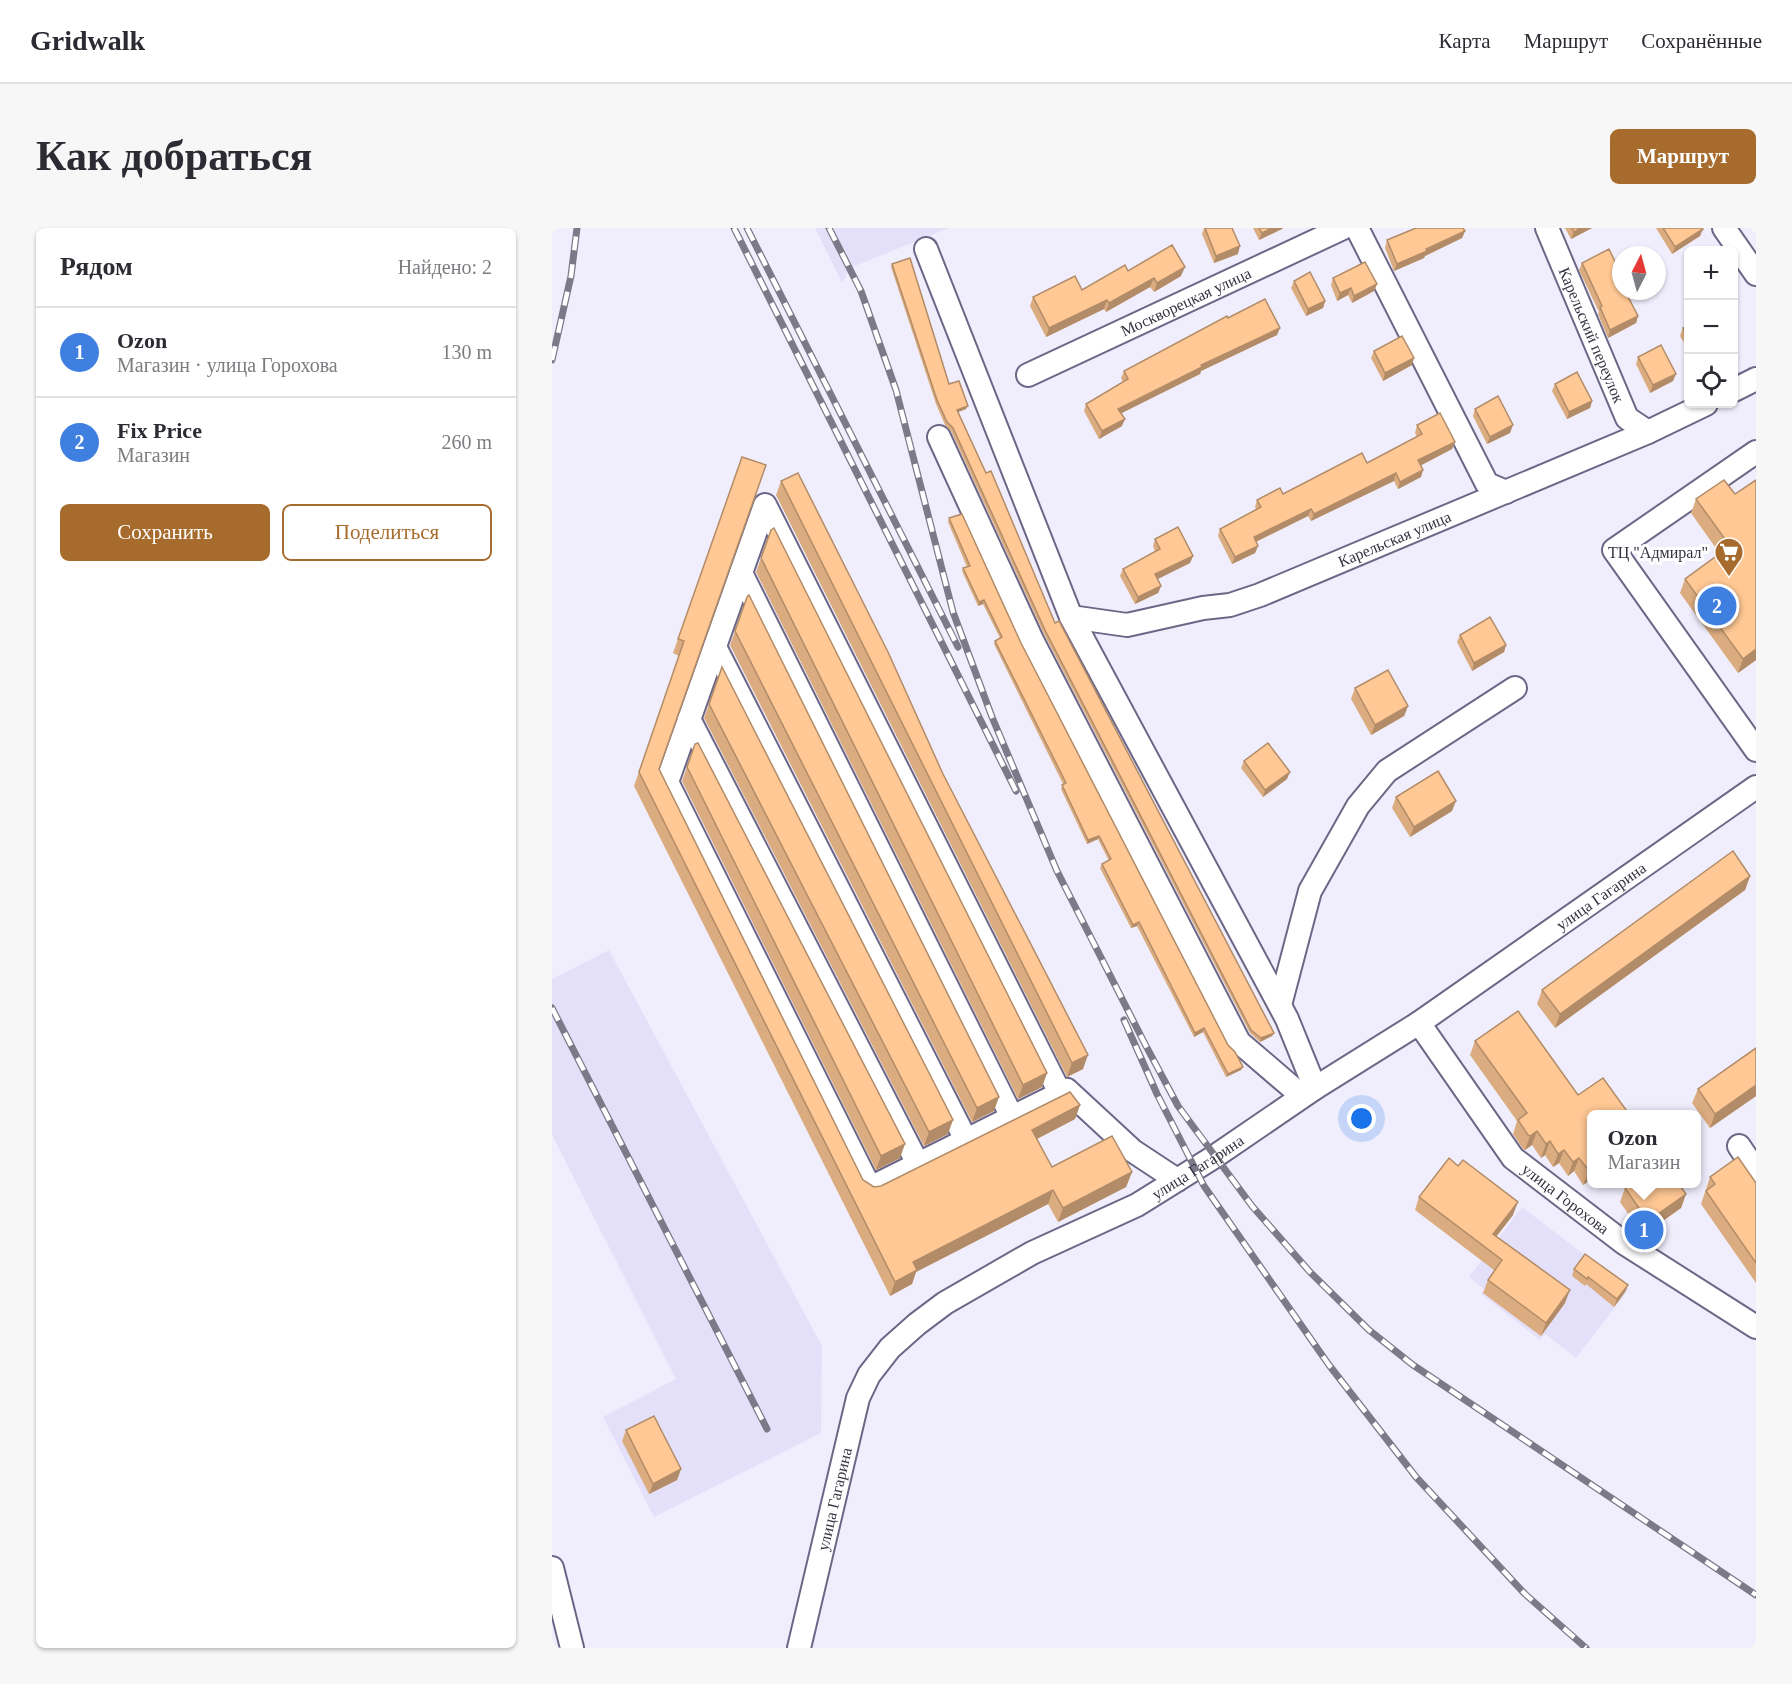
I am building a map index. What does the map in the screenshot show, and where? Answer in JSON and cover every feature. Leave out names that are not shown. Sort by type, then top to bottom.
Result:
[{"type":"street","name":"Москворецкая улица","points":[[1028,375],[1343,228]]},
{"type":"street","points":[[1357,228],[1487,484],[1506,492]]},
{"type":"street","name":"Карельский переулок","points":[[1547,228],[1627,418],[1648,432]]},
{"type":"street","points":[[1724,228],[1756,274]]},
{"type":"street","points":[[926,249],[1071,617],[1280,1005],[1309,1092]]},
{"type":"street","points":[[1738,388],[1756,379]]},
{"type":"street","name":"Карельская улица","points":[[1071,617],[1127,625],[1203,608],[1230,605],[1260,595],[1648,432],[1698,408]]},
{"type":"street","points":[[939,436],[1032,640],[1239,1042],[1309,1092]]},
{"type":"street","points":[[1756,452],[1614,550],[1756,750]]},
{"type":"street","points":[[1060,1093],[765,505],[668,782],[870,1188],[1067,1090],[1133,1151],[1177,1180]]},
{"type":"street","points":[[741,573],[1012,1117]]},
{"type":"street","points":[[715,647],[966,1140]]},
{"type":"street","points":[[1280,1005],[1310,891],[1358,806],[1387,771],[1515,688]]},
{"type":"street","points":[[689,719],[918,1164]]},
{"type":"street","name":"улица Гагарина","points":[[799,1648],[858,1398],[869,1375],[890,1348],[916,1324],[945,1304],[1032,1253],[1137,1205],[1214,1157],[1309,1092],[1419,1023],[1756,787]]},
{"type":"street","name":"улица Горохова","points":[[1419,1023],[1513,1158],[1624,1243],[1756,1327]]},
{"type":"street","points":[[1738,1146],[1756,1171]]},
{"type":"street","points":[[552,1568],[572,1648]]},
{"type":"shaded area","points":[[815,228],[949,228],[850,268],[842,283]]},
{"type":"shaded area","points":[[609,950],[822,1346],[821,1433],[654,1517],[603,1417],[676,1379],[552,1135],[552,979]]},
{"type":"shaded area","points":[[1522,1207],[1629,1289],[1576,1358],[1545,1334],[1540,1340],[1481,1294],[1484,1289],[1469,1277]]},
{"type":"building","points":[[1205,228],[1232,228],[1240,246],[1216,256]]},
{"type":"building","points":[[1259,228],[1272,228],[1262,233]]},
{"type":"building","points":[[1416,228],[1463,228],[1465,231],[1397,264],[1387,240]]},
{"type":"building","points":[[1663,228],[1702,228],[1703,229],[1675,247]]},
{"type":"building","points":[[1172,245],[1185,267],[1157,283],[1154,278],[1109,303],[1107,300],[1049,328],[1033,297],[1075,276],[1082,290],[1125,265],[1128,271]]},
{"type":"building","points":[[1609,249],[1612,255],[1612,300],[1630,300],[1638,316],[1610,330],[1600,307],[1602,306],[1582,263]]},
{"type":"building","points":[[910,258],[949,384],[959,381],[968,406],[957,410],[986,473],[991,471],[1055,623],[1059,621],[1274,1033],[1261,1038],[1251,1030],[1045,630],[953,428],[947,422],[937,400],[892,264]]},
{"type":"building","points":[[1365,262],[1377,284],[1354,296],[1351,288],[1340,293],[1333,278]]},
{"type":"building","points":[[1310,272],[1325,301],[1308,309],[1294,281]]},
{"type":"building","points":[[1265,299],[1280,328],[1201,365],[1202,367],[1118,409],[1125,419],[1102,431],[1086,404],[1128,379],[1124,371],[1227,316],[1228,318]]},
{"type":"building","points":[[1402,336],[1414,358],[1385,373],[1374,351]]},
{"type":"building","points":[[1661,345],[1676,374],[1653,385],[1638,357]]},
{"type":"building","points":[[1577,372],[1592,401],[1569,412],[1555,384]]},
{"type":"building","points":[[1498,396],[1513,425],[1490,437],[1475,409]]},
{"type":"building","points":[[1440,413],[1455,442],[1418,460],[1423,470],[1400,482],[1396,473],[1314,514],[1311,509],[1254,537],[1258,546],[1235,557],[1220,529],[1261,507],[1257,500],[1280,488],[1283,494],[1362,453],[1367,463],[1422,434],[1417,425]]},
{"type":"building","points":[[742,457],[766,465],[659,769],[863,1180],[874,1187],[881,1186],[1070,1092],[1080,1105],[1032,1130],[1052,1167],[1112,1136],[1132,1172],[1063,1208],[1053,1190],[913,1262],[917,1270],[895,1282],[639,772],[684,641],[678,639]]},
{"type":"building","points":[[798,473],[888,652],[943,774],[1088,1055],[1072,1063],[781,481]]},
{"type":"building","name":"ТЦ \"Адмирал\"","points":[[1724,480],[1735,494],[1756,480],[1756,649],[1743,659],[1685,579],[1730,546],[1696,499]]},
{"type":"building","points":[[962,514],[1021,643],[1228,1045],[1235,1052],[1243,1067],[1228,1074],[1204,1028],[1195,1033],[1139,922],[1133,925],[1102,864],[1111,859],[1099,836],[1088,840],[1062,785],[1066,783],[995,641],[1002,637],[984,600],[979,602],[963,568],[970,566],[949,518]]},
{"type":"building","points":[[1178,527],[1193,556],[1155,574],[1161,586],[1138,597],[1123,569],[1160,549],[1155,539]]},
{"type":"building","points":[[774,528],[1047,1073],[1023,1085],[761,558],[771,530]]},
{"type":"building","points":[[749,595],[999,1097],[977,1108],[735,631]]},
{"type":"building","points":[[1490,617],[1506,645],[1474,663],[1460,635]]},
{"type":"building","points":[[722,667],[953,1120],[929,1132],[709,704]]},
{"type":"building","points":[[1388,670],[1408,706],[1375,725],[1355,688]]},
{"type":"building","points":[[698,743],[905,1144],[881,1156],[687,767],[695,744]]},
{"type":"building","points":[[1268,743],[1290,772],[1265,790],[1244,761]]},
{"type":"building","points":[[1438,771],[1456,801],[1414,827],[1396,797]]},
{"type":"building","points":[[1733,851],[1750,876],[1560,1014],[1542,990]]},
{"type":"building","points":[[1518,1011],[1578,1095],[1603,1078],[1626,1110],[1587,1110],[1587,1168],[1579,1158],[1573,1162],[1564,1150],[1558,1154],[1550,1141],[1546,1144],[1537,1131],[1528,1135],[1518,1120],[1527,1113],[1475,1041]]},
{"type":"building","points":[[1756,1048],[1756,1085],[1715,1114],[1698,1089]]},
{"type":"building","points":[[1738,1157],[1756,1183],[1756,1263],[1706,1191],[1715,1184],[1710,1177]]},
{"type":"building","points":[[1449,1158],[1458,1166],[1463,1160],[1518,1202],[1493,1234],[1570,1290],[1546,1323],[1488,1280],[1502,1260],[1419,1197]]},
{"type":"building","points":[[1625,1188],[1682,1188],[1686,1194],[1648,1221]]},
{"type":"building","points":[[1585,1254],[1628,1285],[1617,1299],[1574,1269]]},
{"type":"building","points":[[654,1416],[681,1469],[653,1484],[626,1430]]},
{"type":"railway","points":[[552,360],[571,276],[577,228]]},
{"type":"railway","points":[[734,228],[1016,791]]},
{"type":"railway","points":[[747,228],[958,647]]},
{"type":"railway","points":[[829,228],[861,291],[896,390],[953,612],[992,717],[1057,871],[1178,1106],[1252,1206],[1310,1272],[1369,1330],[1413,1365],[1756,1595]]},
{"type":"railway","points":[[552,1008],[767,1429]]},
{"type":"railway","points":[[1124,1020],[1157,1094],[1204,1186],[1329,1365],[1416,1477],[1525,1594],[1586,1648]]},
{"type":"place","name":"ТЦ \"Адмирал\"","points":[[1729,578]]},
{"type":"place","name":"Fix Price","points":[[1717,606]]},
{"type":"place","name":"Ozon","points":[[1644,1230]]}]
